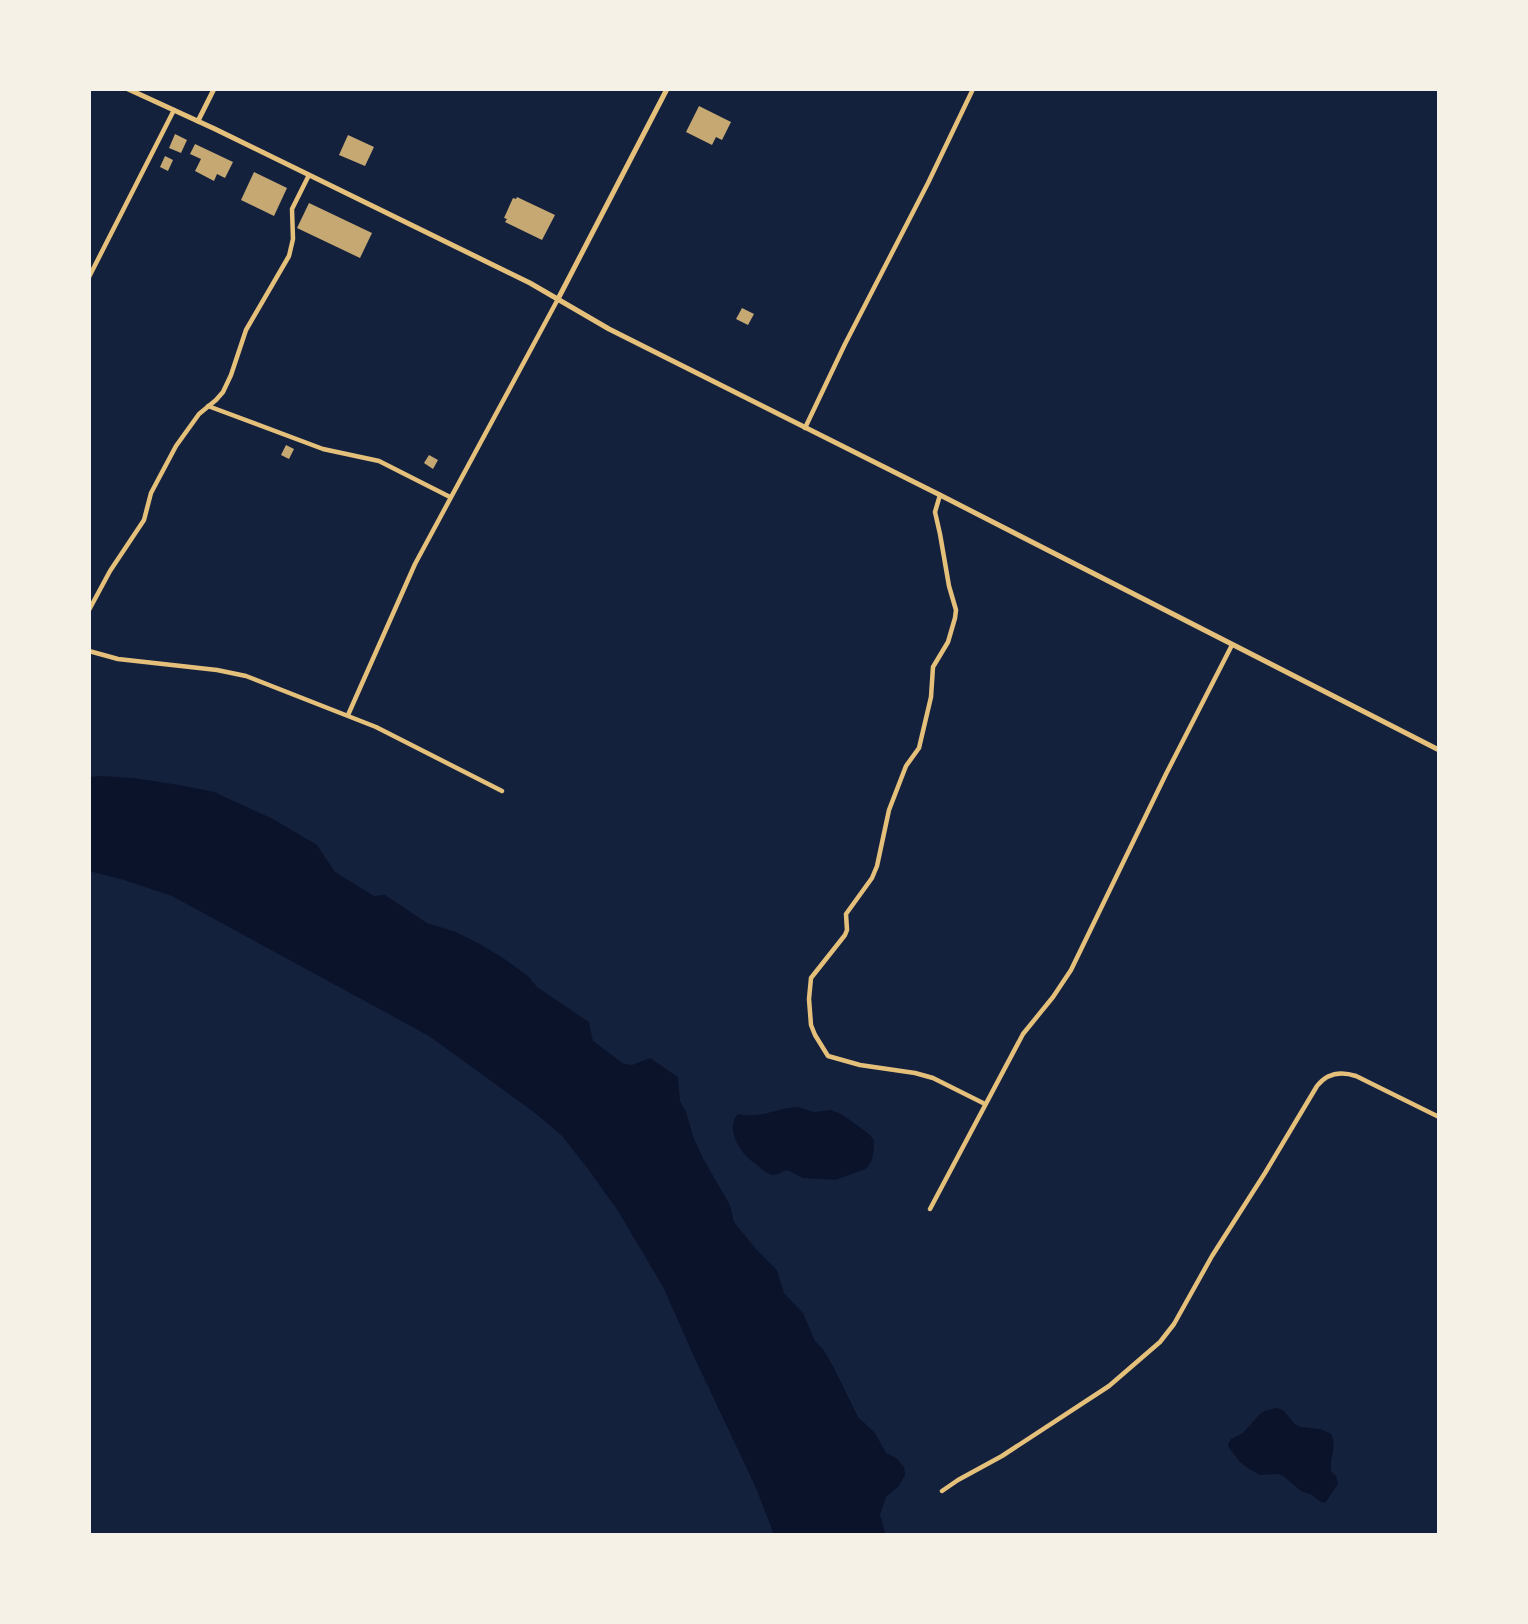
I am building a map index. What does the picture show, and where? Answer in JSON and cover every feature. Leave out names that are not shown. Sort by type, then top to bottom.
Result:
[{"type":"street","points":[[128,89],[530,282],[609,329],[1439,750]]},
{"type":"street","points":[[198,121],[214,89]]},
{"type":"street","points":[[348,715],[415,564],[558,299],[667,89]]},
{"type":"street","points":[[805,428],[973,89]]},
{"type":"street","points":[[89,277],[174,110]]},
{"type":"street","points":[[89,610],[144,520],[151,493],[176,446],[199,414],[223,392],[246,330],[289,256],[293,239],[292,209],[309,175]]},
{"type":"street","points":[[208,406],[323,449],[379,461],[450,497]]},
{"type":"street","points":[[940,495],[934,512],[948,586],[956,610],[955,618],[948,642],[933,667],[931,697],[919,748],[906,766],[889,810],[875,872],[846,914],[845,935],[811,978],[809,999],[811,1025],[828,1056],[860,1065],[915,1073],[985,1104]]},
{"type":"street","points":[[930,1209],[1023,1034],[1053,998],[1071,970],[1232,645]]},
{"type":"street","points":[[89,651],[118,659],[217,670],[246,676],[376,727],[502,791]]},
{"type":"street","points":[[942,1491],[1002,1457],[1109,1386],[1160,1342],[1174,1324],[1212,1256],[1325,1077],[1342,1073],[1356,1076],[1439,1117]]},
{"type":"water","points":[[89,777],[134,778],[214,792],[273,819],[317,845],[335,872],[374,896],[385,895],[427,923],[456,932],[506,960],[528,976],[537,987],[589,1022],[593,1041],[624,1064],[632,1065],[650,1058],[678,1077],[680,1101],[694,1139],[730,1205],[734,1222],[777,1270],[784,1293],[803,1313],[815,1341],[833,1366],[858,1417],[875,1433],[886,1453],[896,1458],[904,1467],[905,1475],[899,1486],[886,1497],[880,1515],[886,1535],[774,1535],[756,1488],[663,1287],[618,1211],[562,1136],[535,1113],[429,1036],[172,896],[89,871]]},
{"type":"water","points":[[798,1107],[814,1112],[831,1110],[843,1115],[869,1134],[874,1140],[874,1148],[868,1167],[835,1180],[803,1178],[787,1170],[771,1175],[744,1154],[733,1131],[738,1114],[755,1115]]},
{"type":"water","points":[[1277,1408],[1283,1410],[1301,1427],[1320,1429],[1331,1434],[1334,1443],[1331,1471],[1338,1484],[1325,1503],[1301,1491],[1283,1476],[1260,1475],[1249,1469],[1229,1448],[1231,1439],[1243,1433],[1259,1415]]},
{"type":"building","points":[[699,106],[731,122],[722,140],[716,137],[712,145],[686,132]]},
{"type":"building","points":[[175,134],[187,140],[181,153],[169,148]]},
{"type":"building","points":[[348,135],[374,147],[365,166],[339,155]]},
{"type":"building","points":[[195,144],[233,162],[225,178],[217,174],[214,181],[195,171],[201,159],[190,154]]},
{"type":"building","points":[[165,156],[173,160],[168,171],[160,167]]},
{"type":"building","points":[[254,172],[287,188],[274,216],[241,200]]},
{"type":"building","points":[[517,197],[555,215],[542,240],[505,222],[507,219],[504,218],[513,198]]},
{"type":"building","points":[[309,203],[372,233],[360,258],[297,228]]},
{"type":"building","points":[[742,308],[754,314],[748,325],[736,319]]},
{"type":"building","points":[[286,445],[294,449],[289,459],[281,455]]},
{"type":"building","points":[[429,455],[438,460],[433,469],[424,463]]}]
